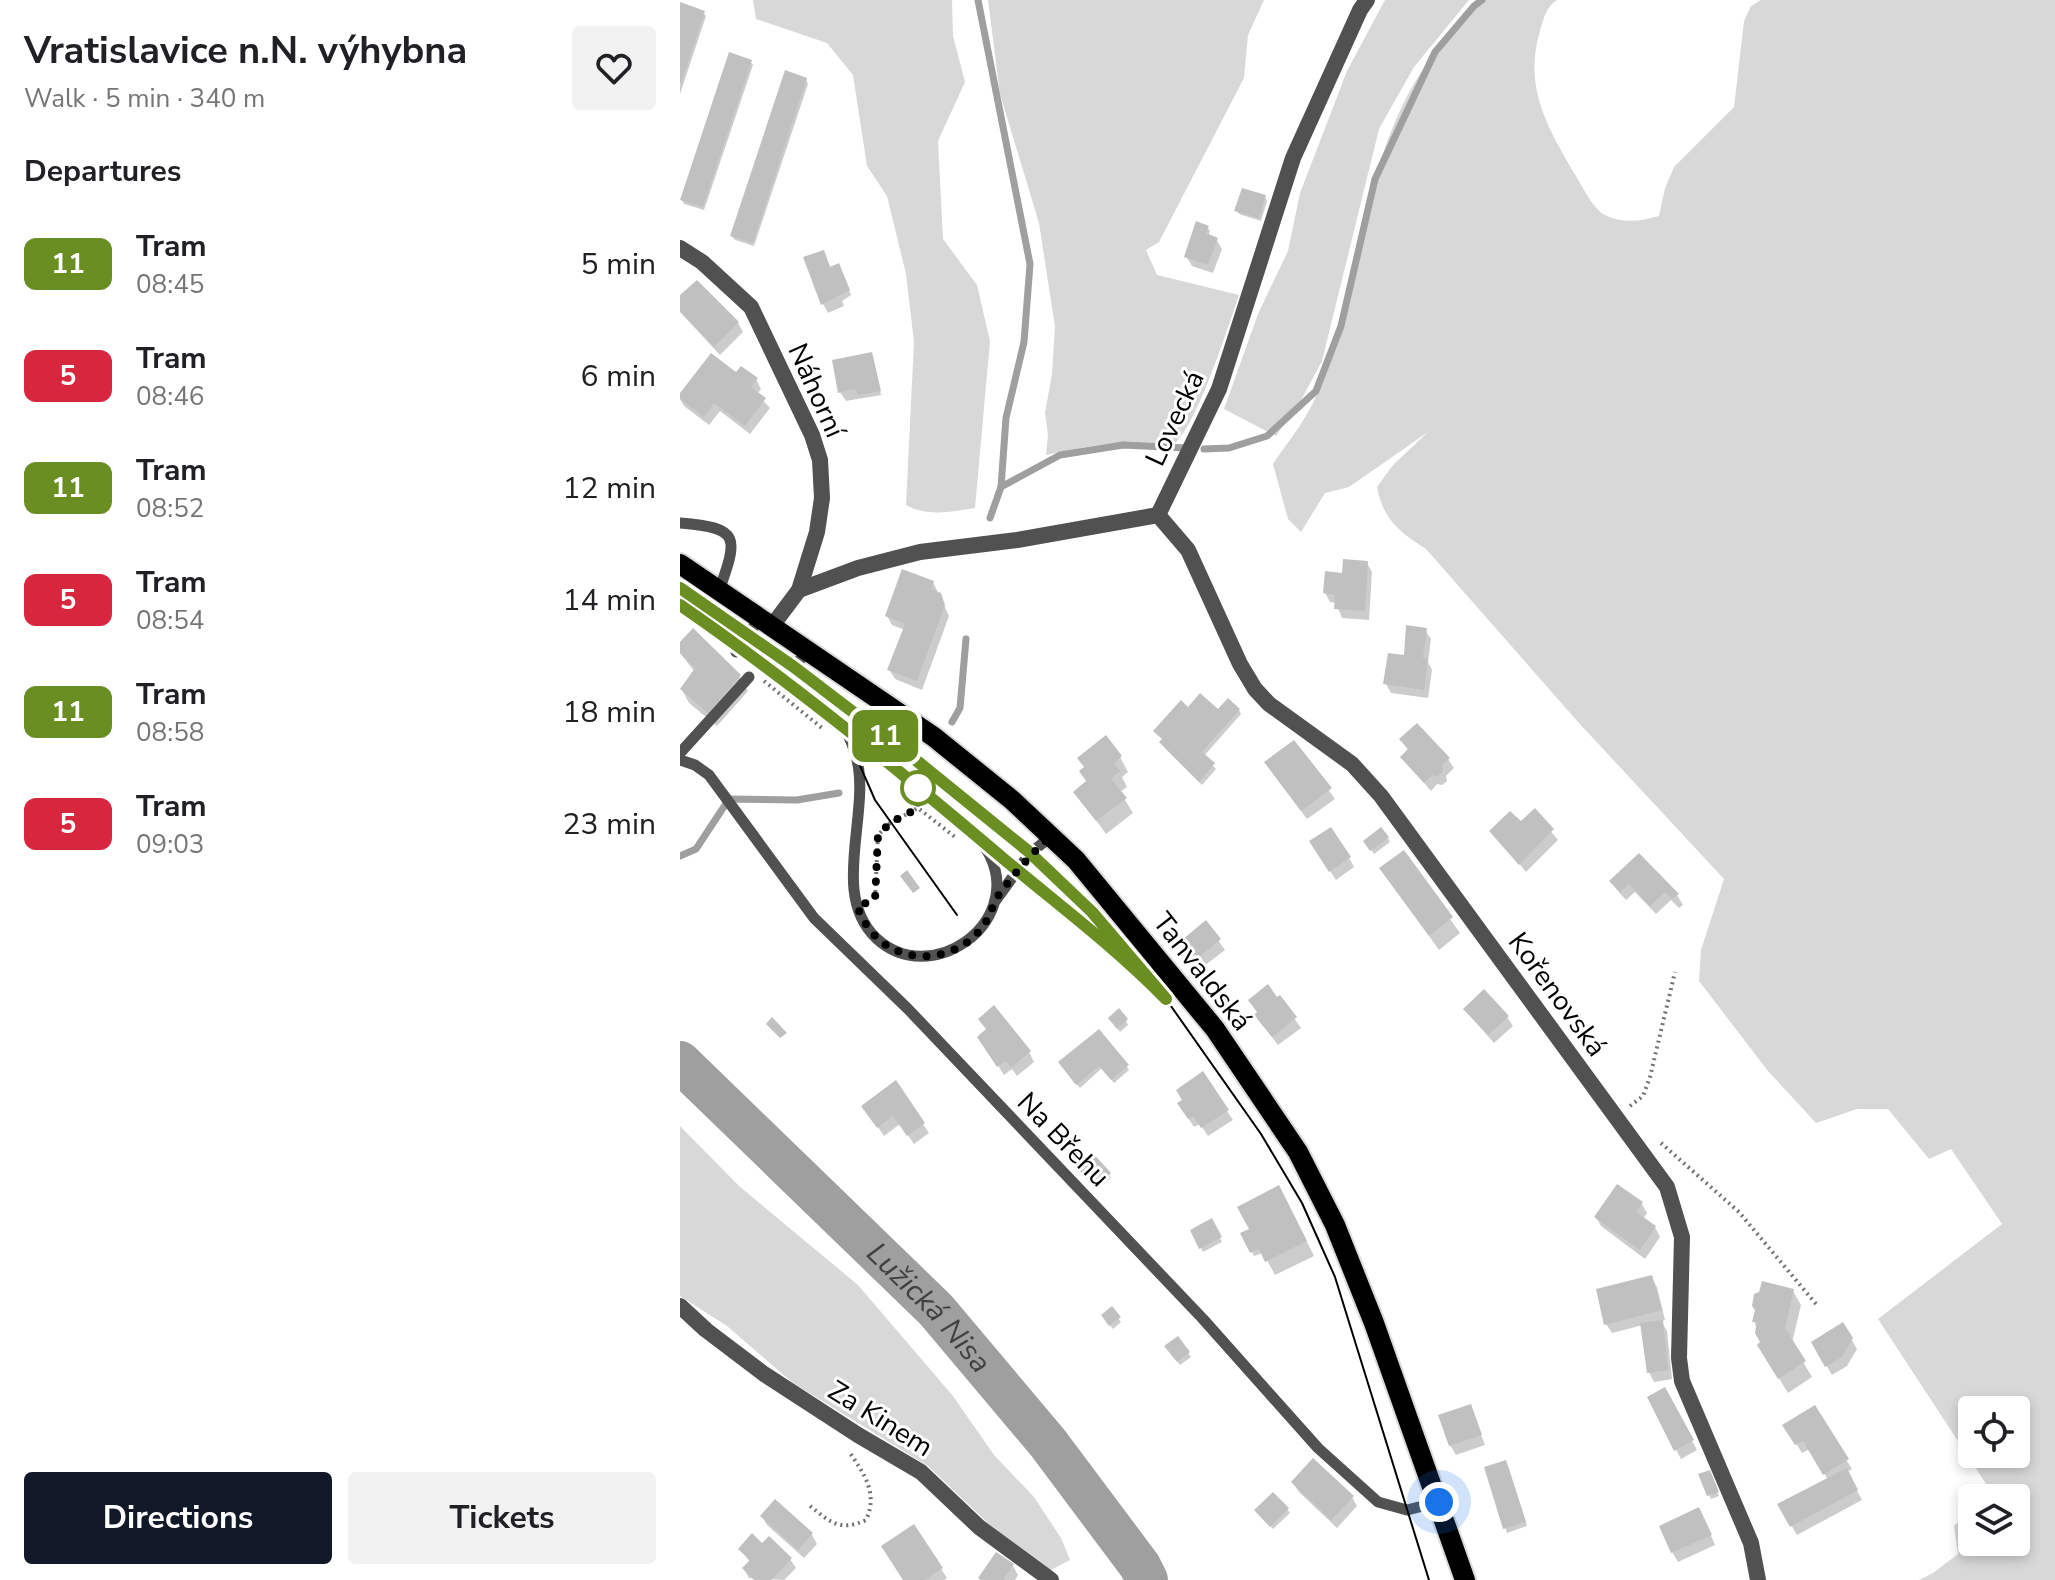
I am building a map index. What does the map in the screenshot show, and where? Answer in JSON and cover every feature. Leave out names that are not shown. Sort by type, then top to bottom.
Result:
[{"type":"main road","name":"Tanvaldská","points":[[680,564],[934,737],[1052,836],[1116,906],[1207,1018],[1298,1152],[1341,1239],[1465,1580]]},
{"type":"street","name":"Lovecká","points":[[1158,515],[1219,389],[1293,158],[1367,0]]},
{"type":"street","name":"Náhorní","points":[[680,248],[702,262],[751,307],[812,435],[820,460],[822,498],[817,532],[799,590],[766,622]]},
{"type":"street","points":[[799,590],[858,568],[920,552],[1017,540],[1158,515]]},
{"type":"street","name":"Kořenovská","points":[[1158,515],[1188,550],[1240,664],[1255,689],[1269,704],[1352,764],[1381,796],[1667,1187],[1682,1237],[1679,1358],[1682,1381],[1751,1543],[1758,1580]]},
{"type":"street","name":"Za Kinem","points":[[680,1306],[764,1374],[921,1472],[979,1527],[1051,1580]]},
{"type":"lane","points":[[680,523],[714,526],[726,533],[731,541],[730,559],[719,591]]},
{"type":"lane","points":[[736,652],[766,622]]},
{"type":"lane","points":[[808,650],[794,667],[832,706],[855,754],[861,803],[854,865],[857,906],[864,923],[877,939],[895,950],[926,957],[952,951],[967,942],[988,919],[993,903],[995,873],[990,855],[972,832]]},
{"type":"lane","points":[[680,753],[751,675]]},
{"type":"lane","name":"Na Břehu","points":[[680,760],[695,765],[709,775],[814,918],[908,1009],[1192,1307],[1318,1448],[1378,1502],[1407,1510],[1439,1502]]},
{"type":"lane","points":[[993,903],[1030,853],[1052,836]]},
{"type":"path","points":[[751,675],[823,729]]},
{"type":"path","points":[[857,906],[875,900],[878,835],[890,823],[918,808],[965,845]]},
{"type":"path","points":[[1616,1117],[1643,1096],[1675,972]]},
{"type":"path","points":[[1627,1132],[1637,1130],[1652,1134],[1739,1212],[1816,1304]]},
{"type":"path","points":[[810,1506],[832,1523],[852,1527],[866,1520],[871,1508],[871,1493],[865,1477],[843,1445]]},
{"type":"shaded area","points":[[753,0],[952,0],[953,36],[965,82],[938,141],[943,239],[977,285],[990,341],[975,508],[931,512],[906,505],[914,342],[906,274],[887,196],[867,166],[853,75],[827,43],[756,19]]},
{"type":"shaded area","points":[[988,0],[1264,0],[1248,35],[1244,78],[1159,242],[1146,250],[1157,275],[1239,295],[1199,404],[1178,441],[1168,448],[1115,443],[1046,455],[1048,435],[1045,413],[1052,374],[1055,327],[1039,223],[1000,94]]},
{"type":"shaded area","points":[[1385,0],[1469,0],[1414,67],[1379,129],[1322,361],[1300,402],[1276,436],[1224,409],[1258,314],[1288,251],[1300,193],[1347,71]]},
{"type":"shaded area","points":[[1479,0],[1557,0],[1546,14],[1536,51],[1535,71],[1541,107],[1556,141],[1592,203],[1605,215],[1632,221],[1659,216],[1665,188],[1674,167],[1734,107],[1744,21],[1751,6],[1761,0],[2055,0],[2055,1580],[1919,1580],[1958,1554],[2030,1556],[2030,1484],[1986,1484],[1976,1468],[2030,1468],[2030,1396],[1958,1396],[1958,1441],[1878,1319],[2002,1224],[1951,1149],[1929,1159],[1888,1109],[1857,1109],[1816,1123],[1768,1071],[1699,981],[1701,950],[1724,879],[1578,722],[1426,549],[1400,530],[1383,508],[1377,487],[1393,465],[1428,432],[1349,487],[1325,493],[1301,532],[1288,519],[1273,464],[1304,419],[1318,391],[1340,318],[1367,206],[1390,133],[1406,98],[1431,59]]},
{"type":"shaded area","points":[[680,1126],[739,1186],[858,1285],[953,1396],[994,1455],[1034,1497],[1061,1538],[1070,1560],[1049,1571],[990,1525],[928,1466],[793,1383],[727,1326],[680,1296]]},
{"type":"shaded area","points":[[1958,1522],[1958,1554],[1954,1526]]},
{"type":"building","points":[[680,2],[705,11],[681,83],[680,83]]},
{"type":"building","points":[[729,52],[752,60],[703,207],[680,200]]},
{"type":"building","points":[[785,70],[807,78],[753,243],[730,236]]},
{"type":"building","points":[[1242,188],[1266,195],[1259,218],[1234,211]]},
{"type":"building","points":[[1196,221],[1209,226],[1206,233],[1218,238],[1208,265],[1184,257]]},
{"type":"building","points":[[824,250],[830,267],[839,263],[850,290],[821,305],[803,257]]},
{"type":"building","points":[[697,280],[739,322],[714,347],[680,311],[680,295]]},
{"type":"building","points":[[872,352],[881,391],[858,395],[855,389],[838,393],[832,360]]},
{"type":"building","points":[[711,353],[736,372],[741,366],[758,378],[751,387],[766,398],[745,426],[714,403],[704,417],[680,399],[680,393]]},
{"type":"building","points":[[1343,559],[1368,561],[1365,611],[1334,609],[1335,595],[1323,593],[1325,571],[1342,573]]},
{"type":"building","points":[[902,569],[934,581],[931,589],[941,593],[945,605],[917,681],[887,670],[905,624],[885,616]]},
{"type":"building","points":[[1406,625],[1427,628],[1423,658],[1428,658],[1424,690],[1383,684],[1388,653],[1404,655]]},
{"type":"building","points":[[693,628],[741,675],[708,713],[680,689],[695,668],[680,653],[680,642]]},
{"type":"building","points":[[1200,693],[1218,709],[1228,698],[1240,709],[1202,752],[1215,763],[1199,782],[1159,742],[1162,739],[1153,731],[1181,700],[1188,707]]},
{"type":"building","points":[[1417,723],[1450,758],[1442,765],[1443,771],[1437,777],[1432,775],[1424,783],[1400,757],[1408,749],[1399,739]]},
{"type":"building","points":[[1106,735],[1122,756],[1114,763],[1120,771],[1111,779],[1127,798],[1096,821],[1073,792],[1086,781],[1079,771],[1084,767],[1077,758]]},
{"type":"building","points":[[1294,740],[1332,788],[1301,811],[1264,762]]},
{"type":"building","points":[[1535,808],[1554,829],[1519,865],[1489,831],[1510,811],[1521,821]]},
{"type":"building","points":[[1331,827],[1351,857],[1329,872],[1309,841]]},
{"type":"building","points":[[1381,827],[1389,837],[1370,851],[1363,841]]},
{"type":"building","points":[[1404,850],[1453,917],[1429,936],[1379,868]]},
{"type":"building","points":[[1639,853],[1679,894],[1672,899],[1665,892],[1650,906],[1629,884],[1620,892],[1609,881]]},
{"type":"building","points":[[907,870],[920,888],[913,893],[900,876]]},
{"type":"building","points":[[1206,920],[1221,939],[1198,958],[1192,951],[1188,954],[1183,948],[1186,943],[1183,939]]},
{"type":"building","points":[[1268,984],[1297,1017],[1272,1037],[1254,1015],[1257,1012],[1248,1000]]},
{"type":"building","points":[[1484,989],[1509,1016],[1488,1035],[1463,1009]]},
{"type":"building","points":[[994,1005],[1031,1051],[1011,1068],[1006,1061],[997,1067],[977,1037],[986,1029],[978,1019]]},
{"type":"building","points":[[1119,1008],[1128,1019],[1117,1029],[1108,1018]]},
{"type":"building","points":[[772,1017],[787,1033],[780,1038],[766,1024]]},
{"type":"building","points":[[1099,1029],[1129,1065],[1111,1080],[1099,1066],[1076,1085],[1058,1062]]},
{"type":"building","points":[[1203,1071],[1229,1110],[1201,1128],[1193,1116],[1188,1119],[1177,1103],[1182,1100],[1176,1090]]},
{"type":"building","points":[[896,1080],[925,1123],[907,1136],[893,1116],[877,1128],[861,1106]]},
{"type":"building","points":[[1091,1151],[1111,1173],[1094,1187],[1075,1166]]},
{"type":"building","points":[[1617,1184],[1643,1202],[1636,1212],[1656,1226],[1640,1250],[1594,1217]]},
{"type":"building","points":[[1279,1185],[1307,1241],[1265,1262],[1259,1249],[1250,1253],[1240,1233],[1249,1229],[1237,1207]]},
{"type":"building","points":[[1212,1218],[1222,1237],[1199,1249],[1190,1230]]},
{"type":"building","points":[[1652,1275],[1662,1310],[1604,1325],[1596,1289]]},
{"type":"building","points":[[1762,1281],[1794,1289],[1785,1328],[1806,1361],[1778,1379],[1757,1345],[1760,1342],[1755,1333],[1757,1322],[1752,1322],[1754,1294],[1759,1292]]},
{"type":"building","points":[[1112,1306],[1121,1317],[1109,1326],[1101,1315]]},
{"type":"building","points":[[1663,1320],[1668,1370],[1647,1373],[1640,1323]]},
{"type":"building","points":[[1843,1322],[1853,1338],[1842,1357],[1825,1367],[1811,1342]]},
{"type":"building","points":[[1178,1336],[1190,1352],[1177,1362],[1164,1346]]},
{"type":"building","points":[[1665,1387],[1694,1440],[1674,1451],[1647,1397]]},
{"type":"building","points":[[1471,1404],[1482,1435],[1449,1446],[1438,1415]]},
{"type":"building","points":[[1815,1405],[1849,1459],[1823,1475],[1803,1441],[1795,1445],[1782,1425]]},
{"type":"building","points":[[1313,1458],[1354,1496],[1331,1520],[1291,1482]]},
{"type":"building","points":[[1506,1460],[1526,1522],[1503,1529],[1484,1467]]},
{"type":"building","points":[[1847,1468],[1858,1490],[1790,1527],[1777,1504]]},
{"type":"building","points":[[1710,1470],[1719,1492],[1707,1496],[1698,1474]]},
{"type":"building","points":[[1273,1492],[1289,1508],[1270,1527],[1254,1510]]},
{"type":"building","points":[[775,1499],[813,1533],[798,1550],[760,1516]]},
{"type":"building","points":[[1699,1507],[1712,1535],[1671,1553],[1659,1526]]},
{"type":"building","points":[[914,1524],[943,1568],[925,1580],[903,1580],[881,1546]]},
{"type":"building","points":[[752,1533],[762,1543],[769,1536],[792,1558],[771,1580],[754,1580],[742,1568],[750,1560],[738,1549]]},
{"type":"building","points":[[996,1552],[1014,1564],[1003,1580],[981,1580],[978,1578]]},
{"type":"waterway","points":[[978,0],[1030,264],[1024,342],[1006,418],[1001,487],[990,518]]},
{"type":"waterway","points":[[1204,449],[1229,448],[1267,436],[1316,391],[1341,326],[1375,179],[1435,52],[1482,0]]},
{"type":"waterway","points":[[1001,487],[1060,455],[1123,445],[1187,448]]},
{"type":"waterway","points":[[952,722],[960,708],[966,639]]},
{"type":"waterway","points":[[680,856],[696,849],[729,799],[797,800],[839,793]]},
{"type":"waterway","name":"Lužická Nisa","points":[[680,1062],[936,1310],[1048,1443],[1140,1566],[1147,1580]]},
{"type":"tram line","points":[[680,588],[794,667],[1028,851],[1092,912],[1166,999],[1261,1134],[1302,1203],[1335,1277],[1429,1580]]},
{"type":"tram line","name":"11","points":[[680,588],[794,667],[1028,851],[1092,912],[1166,999],[1124,957],[972,832],[740,647],[680,605]]},
{"type":"tram line","points":[[680,605],[740,647],[1111,946]]},
{"type":"tram line","points":[[855,754],[875,800],[957,915]]},
{"type":"route","points":[[918,788],[918,808],[890,823],[878,835],[875,900],[857,906],[864,923],[877,939],[895,950],[910,955],[938,956],[967,942],[978,932],[988,919],[993,903],[1030,853],[1052,836],[1076,860],[1215,1029],[1298,1152],[1335,1225],[1439,1502]]}]
